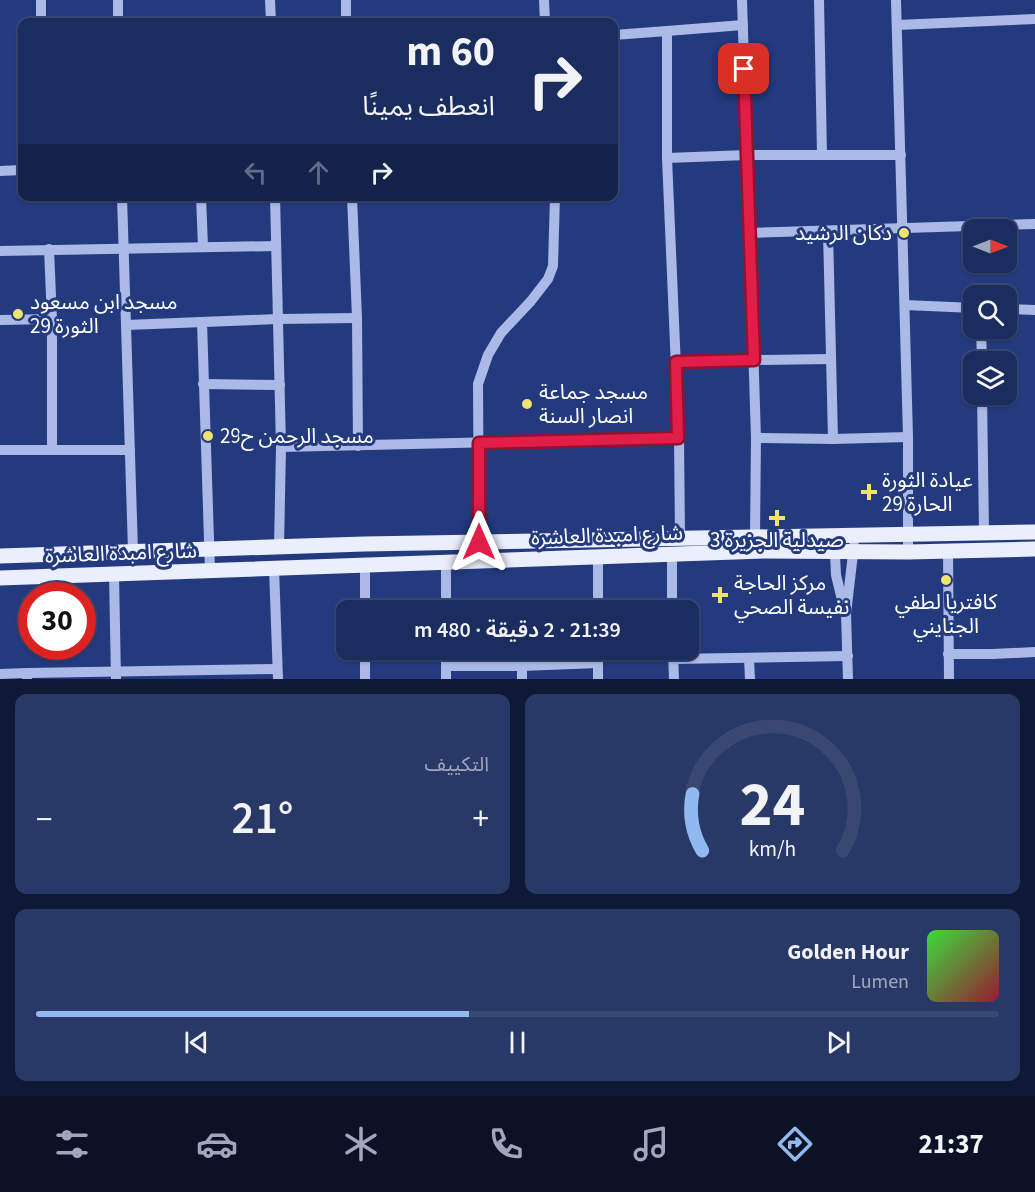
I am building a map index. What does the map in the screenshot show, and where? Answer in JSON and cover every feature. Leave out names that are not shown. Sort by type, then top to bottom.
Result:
[{"type":"main road","name":"شارع امبدة العاشرة","points":[[0,556],[755,535],[1035,532]]},
{"type":"main road","name":"شارع امبدة العاشرة","points":[[0,578],[764,551],[908,552],[1035,549]]},
{"type":"street","points":[[41,0],[41,18]]},
{"type":"street","points":[[118,0],[118,18]]},
{"type":"street","points":[[270,0],[271,18]]},
{"type":"street","points":[[346,0],[346,18]]},
{"type":"street","points":[[544,0],[544,18]]},
{"type":"street","points":[[742,0],[756,438],[755,535]]},
{"type":"street","points":[[819,0],[822,154]]},
{"type":"street","points":[[896,0],[908,437],[908,552]]},
{"type":"street","points":[[897,25],[1035,19]]},
{"type":"street","points":[[618,35],[743,25]]},
{"type":"street","points":[[666,31],[667,159],[676,362],[680,537]]},
{"type":"street","points":[[667,159],[747,155],[901,154]]},
{"type":"street","points":[[0,171],[18,170]]},
{"type":"street","points":[[122,201],[133,551]]},
{"type":"street","points":[[201,201],[203,247]]},
{"type":"street","points":[[275,201],[281,447],[279,548]]},
{"type":"street","points":[[352,201],[357,318],[358,446]]},
{"type":"street","points":[[479,542],[478,384],[481,371],[501,333],[531,301],[548,279],[554,266],[555,201]]},
{"type":"street","points":[[748,233],[1035,224]]},
{"type":"street","points":[[828,231],[833,439]]},
{"type":"street","points":[[0,251],[276,246]]},
{"type":"street","points":[[49,249],[52,319],[52,450]]},
{"type":"street","points":[[905,305],[963,308]]},
{"type":"street","points":[[1017,309],[1035,310]]},
{"type":"street","points":[[127,325],[357,318]]},
{"type":"street","points":[[0,320],[52,319]]},
{"type":"street","points":[[202,322],[210,571]]},
{"type":"street","points":[[676,362],[831,359]]},
{"type":"street","points":[[203,384],[280,385]]},
{"type":"street","points":[[982,405],[984,532]]},
{"type":"street","points":[[756,438],[908,437]]},
{"type":"street","points":[[281,447],[678,438]]},
{"type":"street","points":[[0,450],[130,450]]},
{"type":"street","points":[[834,534],[833,552],[836,575],[846,614]]},
{"type":"street","points":[[848,679],[846,614],[854,534]]},
{"type":"street","points":[[948,551],[949,679]]},
{"type":"street","points":[[672,554],[672,600]]},
{"type":"street","points":[[597,556],[598,600]]},
{"type":"street","points":[[446,562],[446,600]]},
{"type":"street","points":[[365,564],[365,600]]},
{"type":"street","points":[[0,674],[27,676],[277,674],[274,568]]},
{"type":"street","points":[[114,574],[116,675]]},
{"type":"street","points":[[948,654],[1035,651]]},
{"type":"street","points":[[699,656],[749,659],[848,657]]},
{"type":"street","points":[[749,659],[750,679]]},
{"type":"street","points":[[365,660],[365,679]]},
{"type":"street","points":[[446,660],[446,679]]},
{"type":"street","points":[[673,660],[674,679]]},
{"type":"street","points":[[446,666],[598,663],[598,679]]},
{"type":"street","points":[[522,666],[522,679]]},
{"type":"place","name":"دكان الرشيد","points":[[904,233]]},
{"type":"place","name":"مسجد ابن مسعود الثورة 29","points":[[18,314]]},
{"type":"place","name":"مسجد جماعة انصار السنة","points":[[527,404]]},
{"type":"place","name":"مسجد الرحمن ح29","points":[[208,436]]},
{"type":"place","name":"عيادة الثورة الحارة 29","points":[[869,492]]},
{"type":"place","name":"صيدلية الجزيرة 3","points":[[777,518]]},
{"type":"place","name":"كافتريا لطفي الجنايني","points":[[946,580]]},
{"type":"place","name":"مركز الحاجة نفيسة الصحي","points":[[720,595]]},
{"type":"route","points":[[479,542],[479,443],[678,438],[676,362],[754,360],[744,69]]}]
